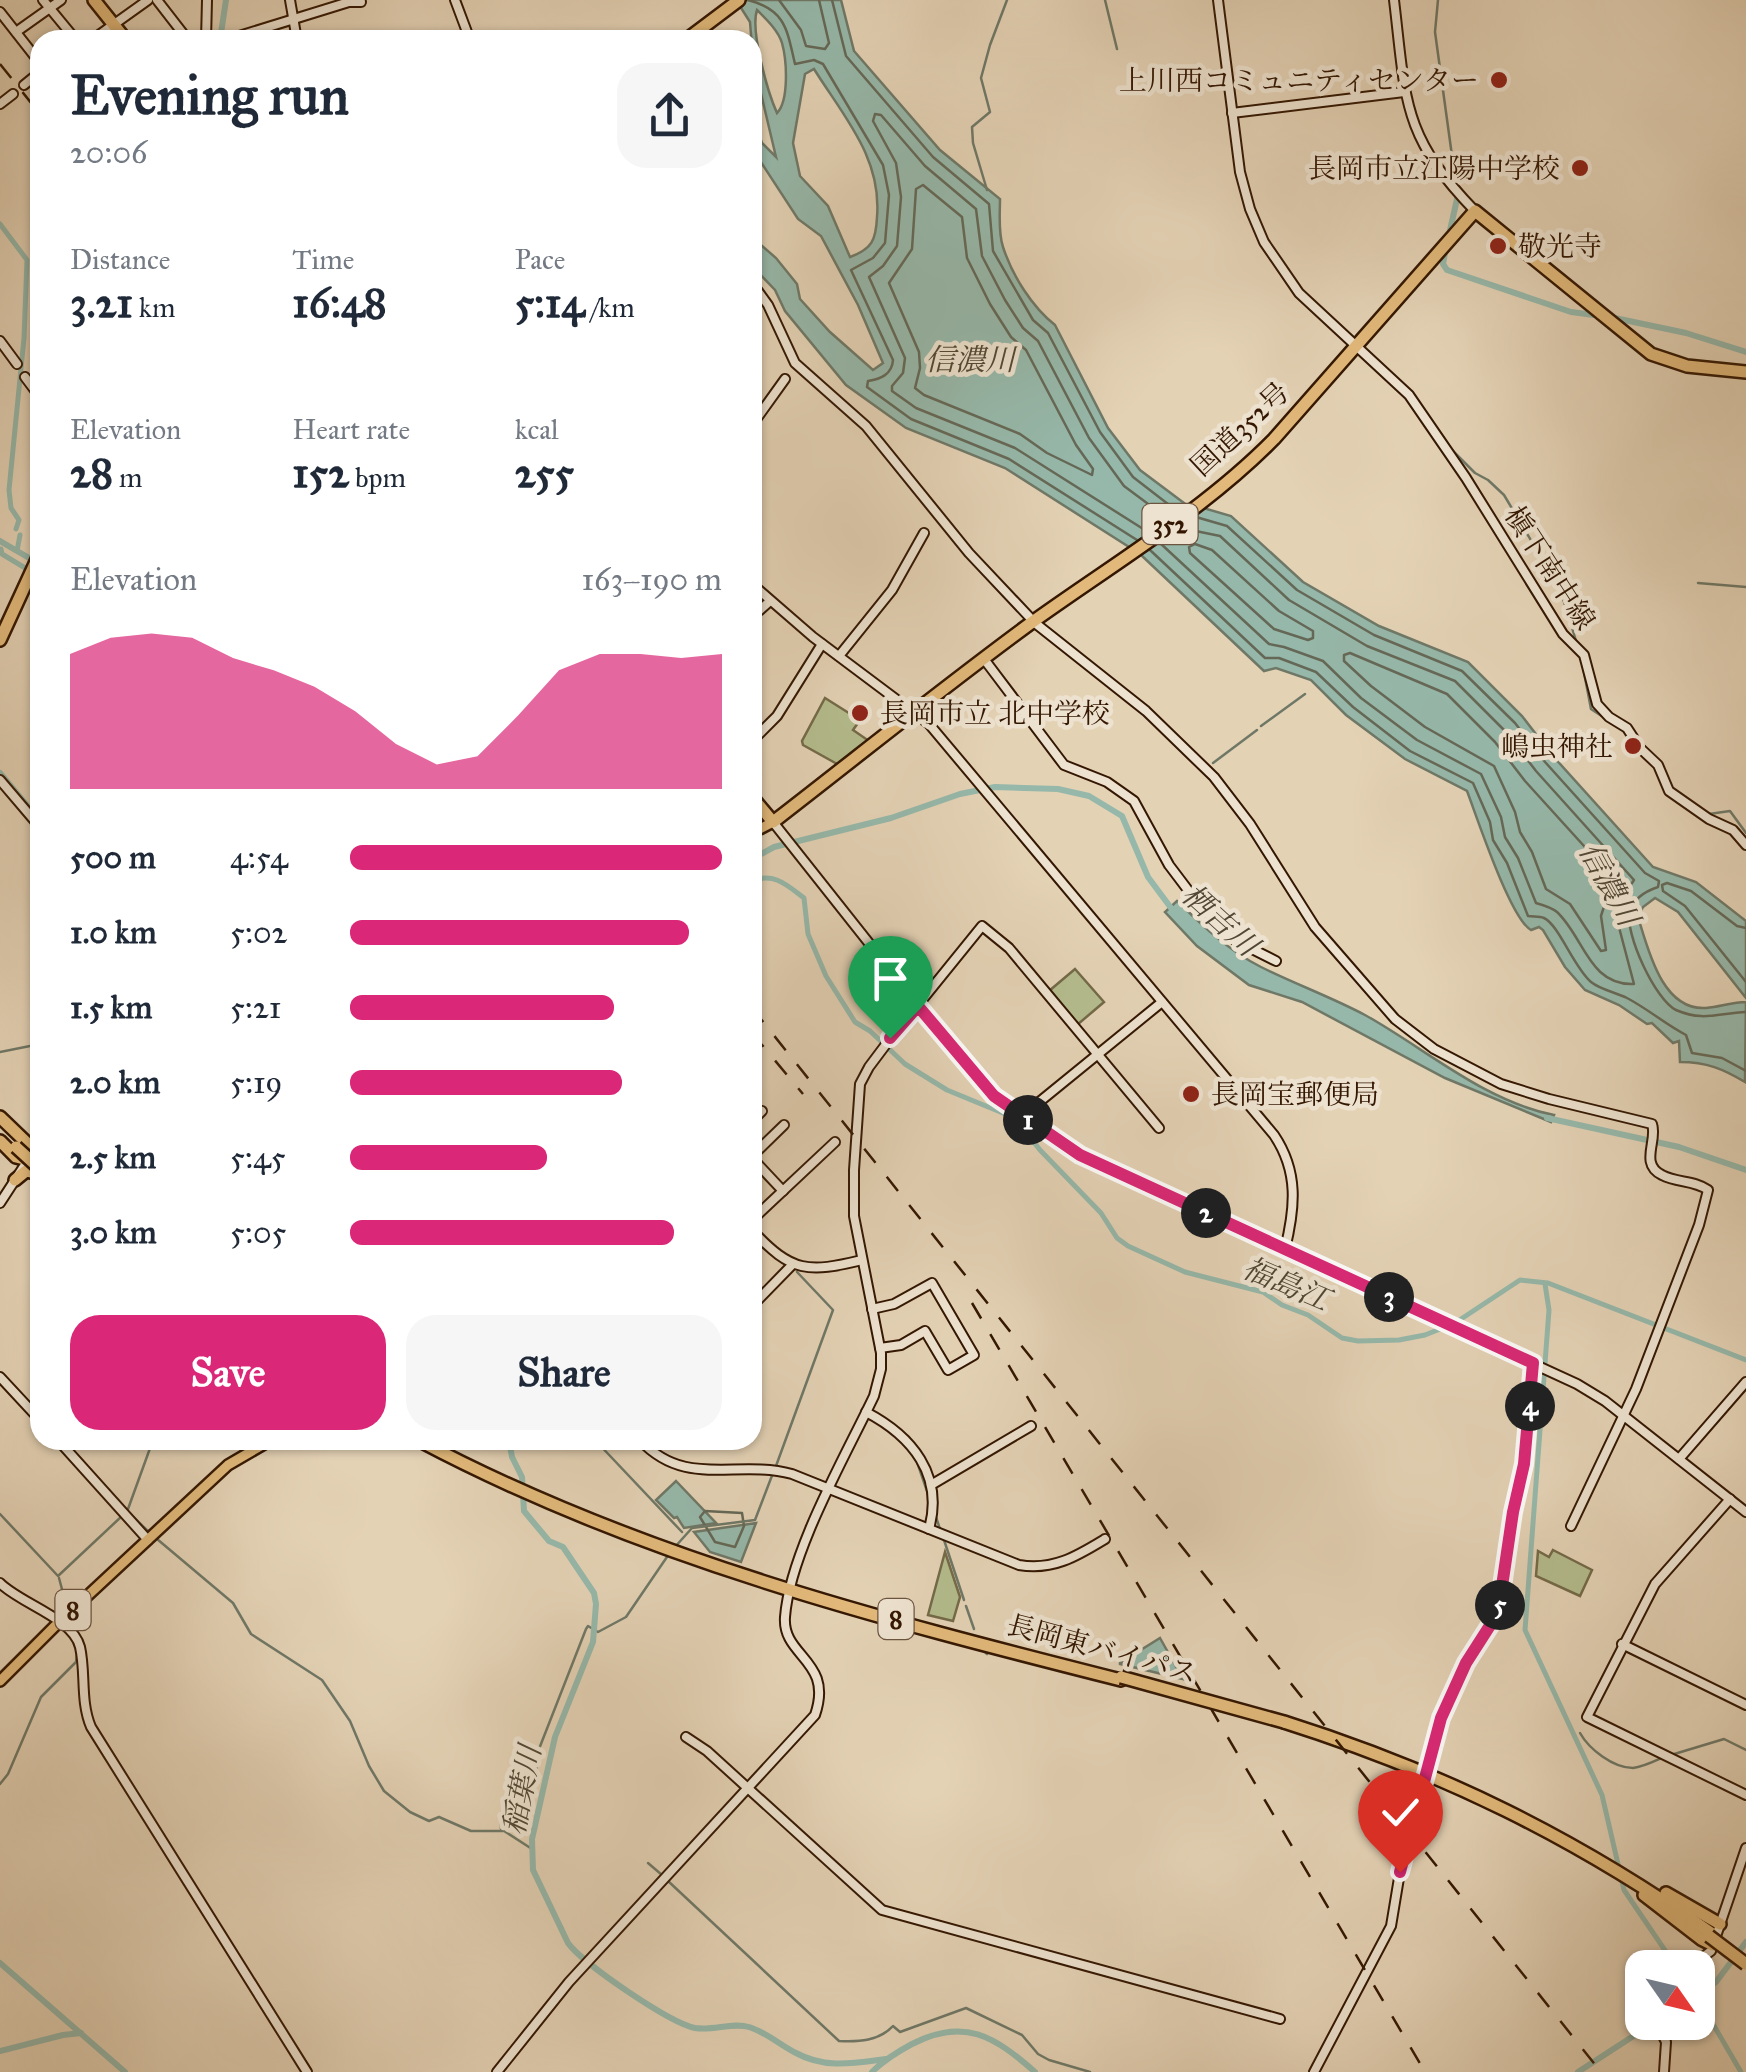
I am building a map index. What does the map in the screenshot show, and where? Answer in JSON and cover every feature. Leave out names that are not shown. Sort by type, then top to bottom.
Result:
[{"type":"highway","points":[[94,0],[119,30]]},
{"type":"highway","points":[[696,30],[736,0]]},
{"type":"highway","points":[[1476,211],[1651,354],[1687,366],[1746,372]]},
{"type":"highway","name":"国道352号","points":[[776,827],[984,658],[1130,556],[1259,454],[1476,211]]},
{"type":"highway","points":[[0,629],[30,569]]},
{"type":"highway","points":[[0,640],[27,575]]},
{"type":"highway","points":[[762,810],[776,827]]},
{"type":"highway","points":[[0,1117],[30,1153]]},
{"type":"highway","points":[[0,1128],[30,1153]]},
{"type":"highway","points":[[0,1141],[30,1154]]},
{"type":"highway","points":[[17,1178],[30,1159]]},
{"type":"highway","points":[[431,1450],[475,1470]]},
{"type":"highway","name":"長岡東バイパス","points":[[440,1450],[505,1481]]},
{"type":"highway","name":"長岡東バイパス","points":[[442,1450],[543,1499],[671,1550],[792,1588],[1284,1723],[1426,1774],[1527,1818],[1628,1878],[1713,1934],[1746,1961]]},
{"type":"highway","points":[[451,1450],[505,1481]]},
{"type":"main road","points":[[762,830],[776,827]]},
{"type":"main road","name":"8","points":[[0,1681],[228,1465],[253,1450]]},
{"type":"street","points":[[16,32],[46,4],[60,0]]},
{"type":"street","points":[[106,30],[148,0]]},
{"type":"street","points":[[157,0],[180,30]]},
{"type":"street","points":[[206,30],[207,0]]},
{"type":"street","points":[[290,0],[294,30]]},
{"type":"street","points":[[455,0],[466,30]]},
{"type":"street","name":"槇下南中線","points":[[1218,0],[1242,183],[1264,242],[1300,294],[1398,382],[1422,411],[1563,634],[1584,654],[1593,695],[1600,708],[1625,726],[1661,768],[1669,791],[1733,830],[1746,845]]},
{"type":"street","points":[[1394,0],[1404,92],[1424,148],[1446,180],[1476,211]]},
{"type":"street","points":[[261,30],[292,20],[349,2],[361,2],[292,20]]},
{"type":"street","points":[[46,4],[68,30]]},
{"type":"street","points":[[0,12],[30,50]]},
{"type":"street","points":[[24,85],[30,80]]},
{"type":"street","points":[[1232,113],[1404,92]]},
{"type":"street","points":[[0,104],[13,94]]},
{"type":"street","points":[[762,297],[794,364],[866,426],[947,528],[1036,620],[1146,711],[1208,770],[1244,816],[1336,954],[1385,1009],[1412,1034],[1448,1058],[1501,1084],[1650,1123],[1655,1128],[1650,1152],[1652,1166],[1660,1174],[1708,1190],[1699,1225],[1624,1416],[1571,1526]]},
{"type":"street","points":[[0,340],[17,364]]},
{"type":"street","points":[[25,376],[30,383]]},
{"type":"street","points":[[762,411],[785,378]]},
{"type":"street","points":[[839,656],[892,590],[924,533]]},
{"type":"street","points":[[762,593],[822,644],[915,712],[1274,1134],[1293,1176],[1294,1199],[1285,1250]]},
{"type":"street","points":[[762,608],[770,601]]},
{"type":"street","points":[[762,731],[778,716],[822,644]]},
{"type":"street","points":[[984,658],[1064,765],[1101,779],[1134,802],[1168,865],[1200,906],[1236,941],[1276,961]]},
{"type":"street","points":[[0,780],[30,815]]},
{"type":"street","points":[[776,827],[982,1083],[1022,1116],[1095,1163],[1588,1390],[1746,1512]]},
{"type":"street","points":[[497,2072],[582,1968],[808,1725],[818,1702],[816,1674],[786,1631],[786,1616],[802,1550],[879,1380],[880,1348],[854,1210],[858,1095],[865,1072],[982,926],[1009,948],[1159,1128]]},
{"type":"street","points":[[1022,1116],[1162,1002]]},
{"type":"street","points":[[762,1147],[784,1125]]},
{"type":"street","points":[[762,1211],[835,1142]]},
{"type":"street","points":[[762,1168],[783,1191]]},
{"type":"street","points":[[0,1203],[17,1178]]},
{"type":"street","points":[[762,1240],[792,1265],[824,1269],[862,1260]]},
{"type":"street","points":[[762,1296],[792,1265]]},
{"type":"street","points":[[872,1309],[894,1304],[932,1282],[974,1355],[948,1370],[925,1331],[901,1344],[880,1348]]},
{"type":"street","points":[[1314,2072],[1391,1926],[1400,1872],[1441,1718],[1454,1687],[1498,1613],[1540,1366]]},
{"type":"street","points":[[0,1378],[30,1410]]},
{"type":"street","points":[[1680,1459],[1746,1382]]},
{"type":"street","points":[[866,1412],[915,1448],[930,1485],[933,1508],[928,1529]]},
{"type":"street","points":[[930,1485],[1031,1426]]},
{"type":"street","points":[[67,1450],[148,1540]]},
{"type":"street","points":[[650,1450],[676,1467],[782,1471],[1006,1561],[1033,1566],[1062,1563],[1106,1540]]},
{"type":"street","points":[[1730,1499],[1655,1584],[1587,1717],[1746,1795]]},
{"type":"street","points":[[0,1582],[20,1600],[49,1612],[79,1644],[91,1727],[308,2072]]},
{"type":"street","points":[[1622,1644],[1746,1705]]},
{"type":"street","points":[[686,1737],[708,1750],[870,1902],[888,1912],[1280,2019]]},
{"type":"street","points":[[1709,1950],[1746,1848]]},
{"type":"street","points":[[1664,2040],[1664,2072]]},
{"type":"green space","points":[[825,698],[860,720],[853,730],[869,741],[839,765],[802,741]]},
{"type":"green space","points":[[1075,969],[1104,1002],[1077,1025],[1049,991]]},
{"type":"green space","points":[[1553,1550],[1592,1570],[1580,1596],[1536,1576],[1538,1551],[1549,1557]]},
{"type":"green space","points":[[945,1552],[960,1597],[953,1621],[928,1615]]},
{"type":"water","name":"信濃川","points":[[736,0],[841,0],[854,51],[940,150],[1000,199],[1000,235],[1012,268],[1031,300],[1055,325],[1108,428],[1140,470],[1188,506],[1231,516],[1303,582],[1379,626],[1468,662],[1522,716],[1653,867],[1696,882],[1746,921],[1746,998],[1678,912],[1655,898],[1638,917],[1659,976],[1678,1000],[1706,1008],[1746,1002],[1745,1082],[1714,1067],[1680,1062],[1679,1041],[1673,1043],[1652,1023],[1647,1024],[1619,1005],[1585,990],[1565,967],[1543,930],[1531,930],[1514,907],[1467,791],[1405,759],[1346,715],[1311,680],[1276,668],[1264,671],[1140,554],[1005,468],[906,428],[846,385],[762,276],[762,246],[797,284],[800,299],[830,332],[873,370],[883,363],[821,236],[798,219],[762,164],[762,143],[776,157],[762,98],[762,64],[777,113],[785,90],[786,70],[778,34],[757,10],[756,30],[751,30]],"holes":[[[814,69],[867,157],[877,196],[874,238],[863,251],[850,257],[828,206],[800,176],[793,143],[805,74]]]},
{"type":"water","points":[[1177,901],[1249,961],[1365,1015],[1480,1086],[1554,1115],[1551,1122],[1445,1078],[1302,1002],[1249,985],[1197,946],[1165,912]]},
{"type":"water","points":[[676,1481],[716,1523],[684,1528],[656,1500]]},
{"type":"water","points":[[756,1523],[741,1562],[710,1552],[694,1532]]},
{"type":"water","points":[[1160,1638],[1183,1679],[1120,1664],[1120,1663]]},
{"type":"waterway","points":[[222,30],[226,0]]},
{"type":"waterway","points":[[987,190],[972,127],[990,112],[981,78],[1007,0]]},
{"type":"waterway","points":[[1105,0],[1117,49]]},
{"type":"waterway","points":[[1438,0],[1435,32],[1456,185]]},
{"type":"waterway","points":[[1449,235],[1457,199]]},
{"type":"waterway","name":"福島江","points":[[0,224],[27,260],[24,338],[9,490],[11,508],[19,520],[16,529]]},
{"type":"waterway","points":[[1445,253],[1443,264],[1447,270],[1571,312],[1594,315]]},
{"type":"waterway","points":[[1610,317],[1686,333],[1746,352]]},
{"type":"waterway","points":[[1449,447],[1504,495],[1560,589],[1577,644]]},
{"type":"waterway","name":"福島江","points":[[17,551],[20,535]]},
{"type":"waterway","name":"福島江","points":[[0,541],[30,558]]},
{"type":"waterway","name":"福島江","points":[[1,549],[2,554],[30,571]]},
{"type":"waterway","points":[[1698,583],[1746,587]]},
{"type":"waterway","points":[[1582,662],[1591,709],[1606,719]]},
{"type":"waterway","points":[[1261,726],[1305,694]]},
{"type":"waterway","points":[[1213,763],[1257,730]]},
{"type":"waterway","name":"稲葉川","points":[[0,773],[30,809]]},
{"type":"waterway","name":"栖吉川","points":[[762,854],[774,847],[891,818],[960,794],[995,787],[1058,789],[1089,796],[1122,816],[1148,877],[1174,912]]},
{"type":"waterway","points":[[1709,814],[1730,811],[1746,833]]},
{"type":"waterway","name":"福島江","points":[[762,879],[774,879],[804,898],[808,934],[826,976],[855,1022],[905,1064],[947,1090],[1015,1118],[1128,1246],[1185,1272],[1263,1292],[1342,1338],[1358,1341],[1425,1335],[1455,1323],[1520,1280],[1548,1283],[1746,1360]]},
{"type":"waterway","points":[[0,1052],[30,1046]]},
{"type":"waterway","name":"栖吉川","points":[[1547,1118],[1679,1147],[1746,1170]]},
{"type":"waterway","points":[[776,1466],[833,1310],[797,1272]]},
{"type":"waterway","name":"福島江","points":[[1545,1284],[1549,1310],[1525,1630],[1602,1795],[1624,1890],[1665,1950]]},
{"type":"waterway","points":[[128,1509],[149,1450]]},
{"type":"waterway","name":"稲葉川","points":[[511,1450],[522,1477],[524,1511],[549,1541],[563,1547],[594,1593],[596,1604],[593,1642],[555,1737],[532,1839],[533,1870],[568,1943],[608,1978],[683,2024],[702,2029],[749,2027],[818,2061],[840,2064],[886,2059]]},
{"type":"waterway","points":[[604,1450],[682,1532]]},
{"type":"waterway","points":[[916,1459],[928,1494]]},
{"type":"waterway","points":[[674,1548],[692,1528],[755,1520],[773,1473]]},
{"type":"waterway","points":[[127,1511],[151,1534]]},
{"type":"waterway","points":[[934,1511],[940,1529]]},
{"type":"waterway","points":[[0,1514],[58,1576],[122,1516]]},
{"type":"waterway","points":[[157,1539],[233,1603],[251,1634],[322,1680],[350,1721],[384,1791],[410,1812],[429,1821],[439,1817],[471,1831],[503,1831]]},
{"type":"waterway","points":[[944,1540],[964,1600]]},
{"type":"waterway","points":[[532,1849],[501,1829],[500,1814],[535,1778],[539,1749],[586,1629],[588,1626],[598,1632],[626,1617],[669,1554]]},
{"type":"waterway","points":[[59,1578],[67,1608]]},
{"type":"waterway","points":[[966,1606],[974,1629]]},
{"type":"waterway","points":[[983,1650],[987,1654]]},
{"type":"waterway","points":[[0,1784],[41,1697],[76,1662],[77,1654]]},
{"type":"waterway","points":[[1580,1733],[1602,1756],[1618,1765],[1633,1768],[1664,1757]]},
{"type":"waterway","points":[[1671,1755],[1724,1739],[1746,1750]]},
{"type":"waterway","points":[[648,1863],[662,1875]]},
{"type":"waterway","points":[[668,1881],[839,2041],[868,2040],[893,2026],[900,2032],[966,2008],[1022,2035],[1038,2054],[1049,2060],[1090,2072]]},
{"type":"waterway","points":[[1715,1983],[1746,1942]]},
{"type":"waterway","points":[[0,1963],[125,2072]]},
{"type":"waterway","name":"福島江","points":[[1715,2028],[1741,2072]]},
{"type":"waterway","points":[[872,2072],[912,2044],[947,2032],[978,2034],[992,2040],[1035,2072]]},
{"type":"waterway","points":[[0,2051],[81,2033]]},
{"type":"waterway","points":[[1578,2072],[1627,2040]]},
{"type":"railway","points":[[0,64],[30,102]]},
{"type":"railway","points":[[762,1021],[1601,2072]]},
{"type":"railway","points":[[762,1045],[803,1094]]},
{"type":"railway","points":[[972,1303],[1425,2072]]},
{"type":"place","name":"上川西コミュニティセンター","points":[[1499,80]]},
{"type":"place","name":"長岡市立江陽中学校","points":[[1580,168]]},
{"type":"place","name":"敬光寺","points":[[1498,246]]},
{"type":"place","name":"長岡市立 北中学校","points":[[860,713]]},
{"type":"place","name":"嶋虫神社","points":[[1633,746]]},
{"type":"place","name":"長岡宝郵便局","points":[[1191,1094]]},
{"type":"route","points":[[890,1038],[918,1006],[994,1096],[1080,1155],[1533,1363],[1524,1464],[1498,1613],[1466,1663],[1441,1718],[1400,1872]]}]
